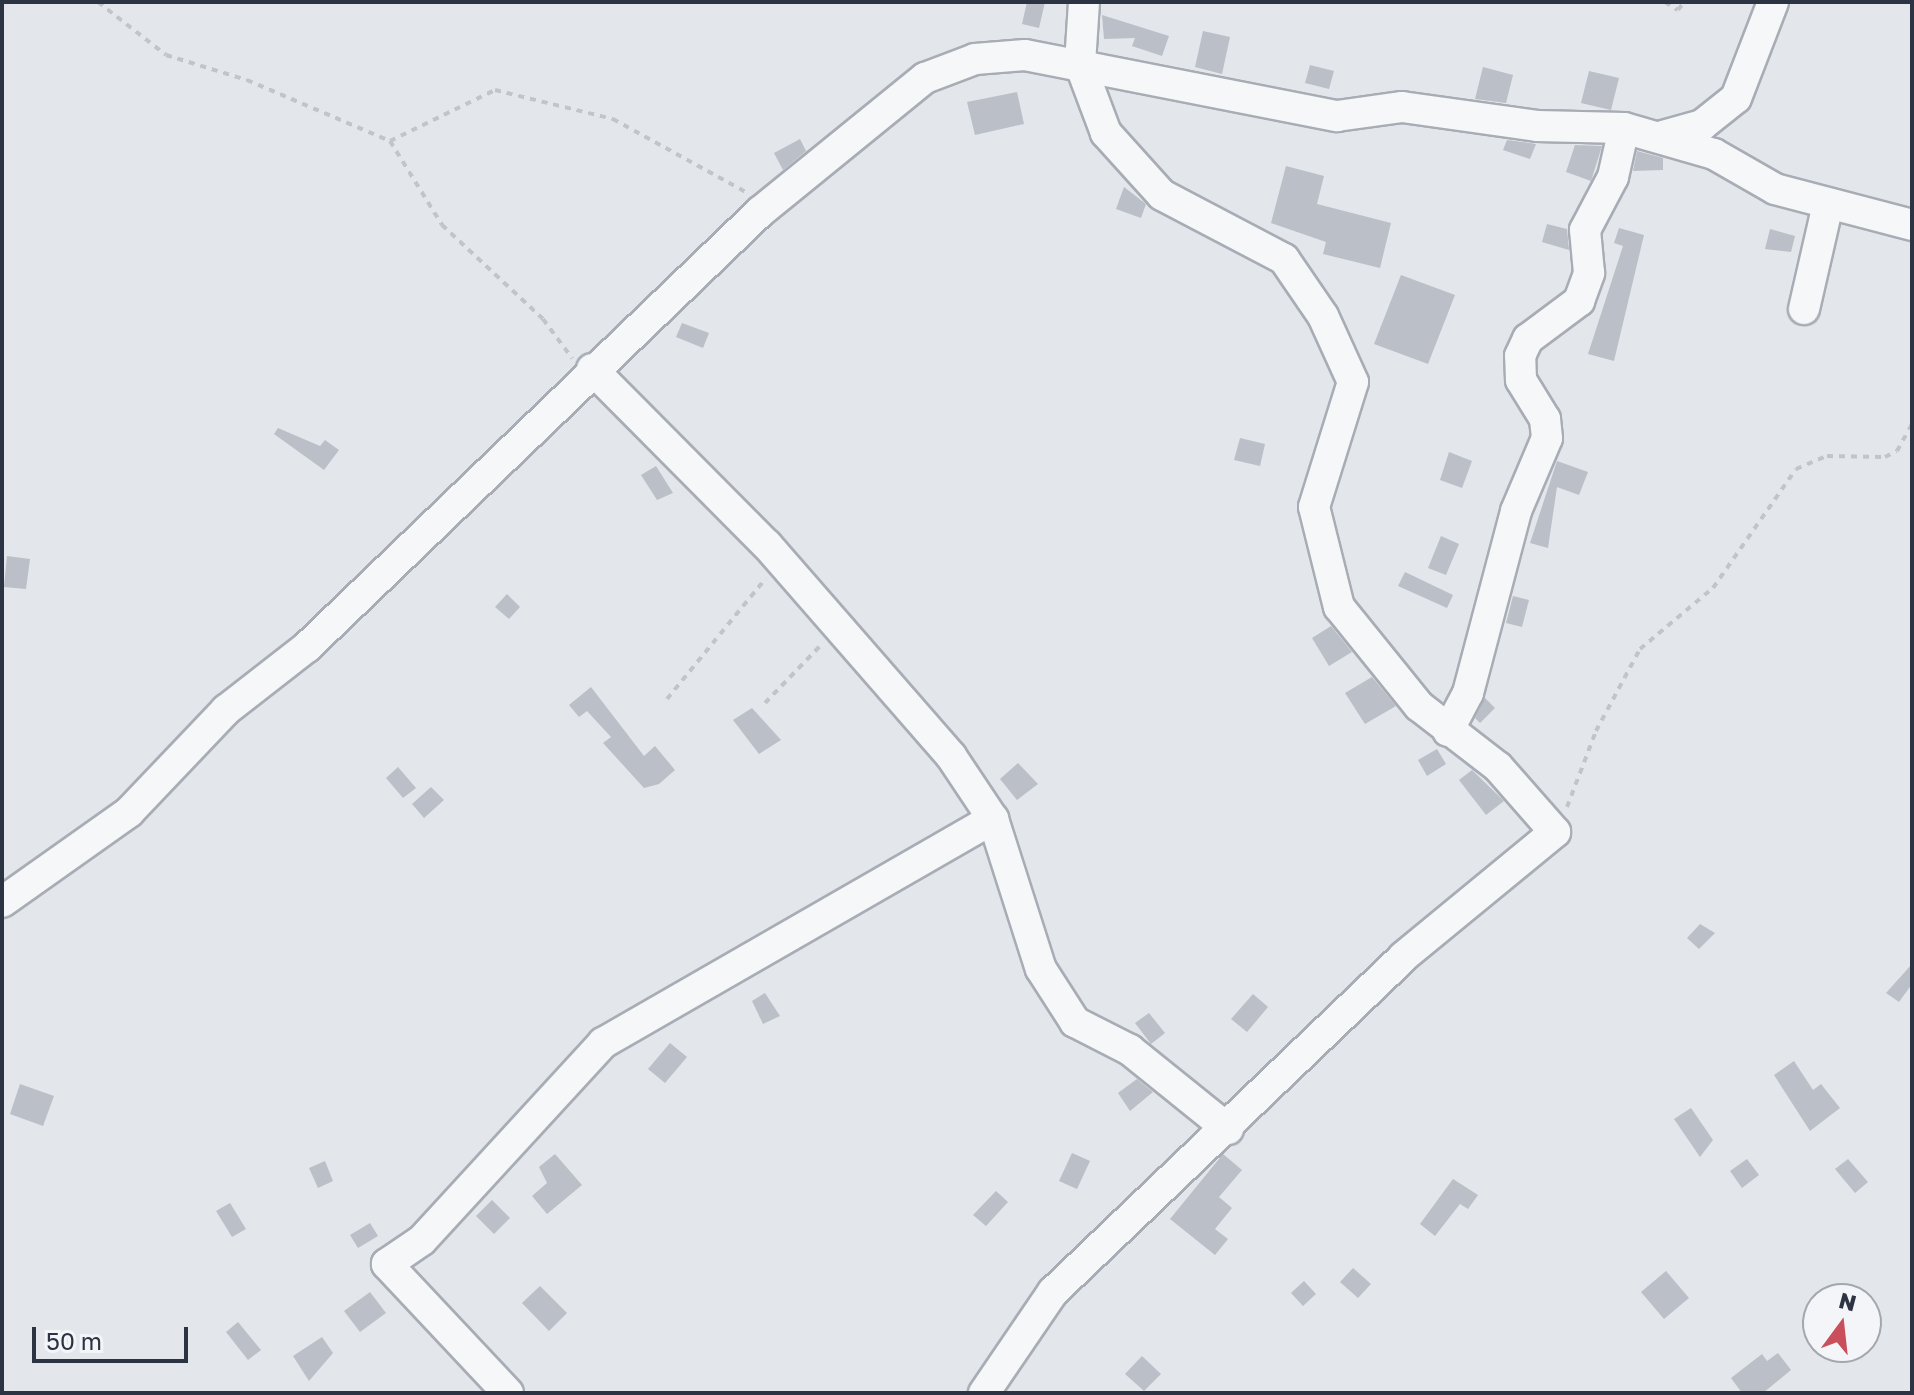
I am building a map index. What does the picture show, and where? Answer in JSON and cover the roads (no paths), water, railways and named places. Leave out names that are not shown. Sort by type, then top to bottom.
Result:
[{"type":"street","points":[[984,1393],[1053,1292],[1228,1129],[1403,957],[1555,832],[1498,767],[1448,731],[1350,623],[1316,540],[1317,487],[1353,382],[1323,316],[1284,259],[1209,225],[1145,178],[1099,122],[1080,64],[1084,2]]},
{"type":"street","points":[[1663,136],[1693,130],[1736,98],[1773,2]]},
{"type":"street","points":[[2,902],[129,812],[226,710],[307,647],[592,369],[760,212],[925,78],[975,59],[1025,55],[1080,64],[1273,109],[1337,116],[1402,107],[1537,126],[1624,128],[1663,136],[1714,154],[1751,181],[1912,225]]},
{"type":"street","points":[[1448,731],[1468,693],[1519,503],[1547,438],[1545,419],[1521,380],[1520,356],[1528,339],[1579,301],[1589,273],[1585,230],[1613,177],[1624,128]]},
{"type":"street","points":[[1804,309],[1828,204]]},
{"type":"street","points":[[592,369],[780,560],[951,756],[993,819],[1041,969],[1075,1022],[1130,1050],[1228,1129]]},
{"type":"street","points":[[508,1393],[387,1264],[422,1240],[603,1043],[993,819]]}]
